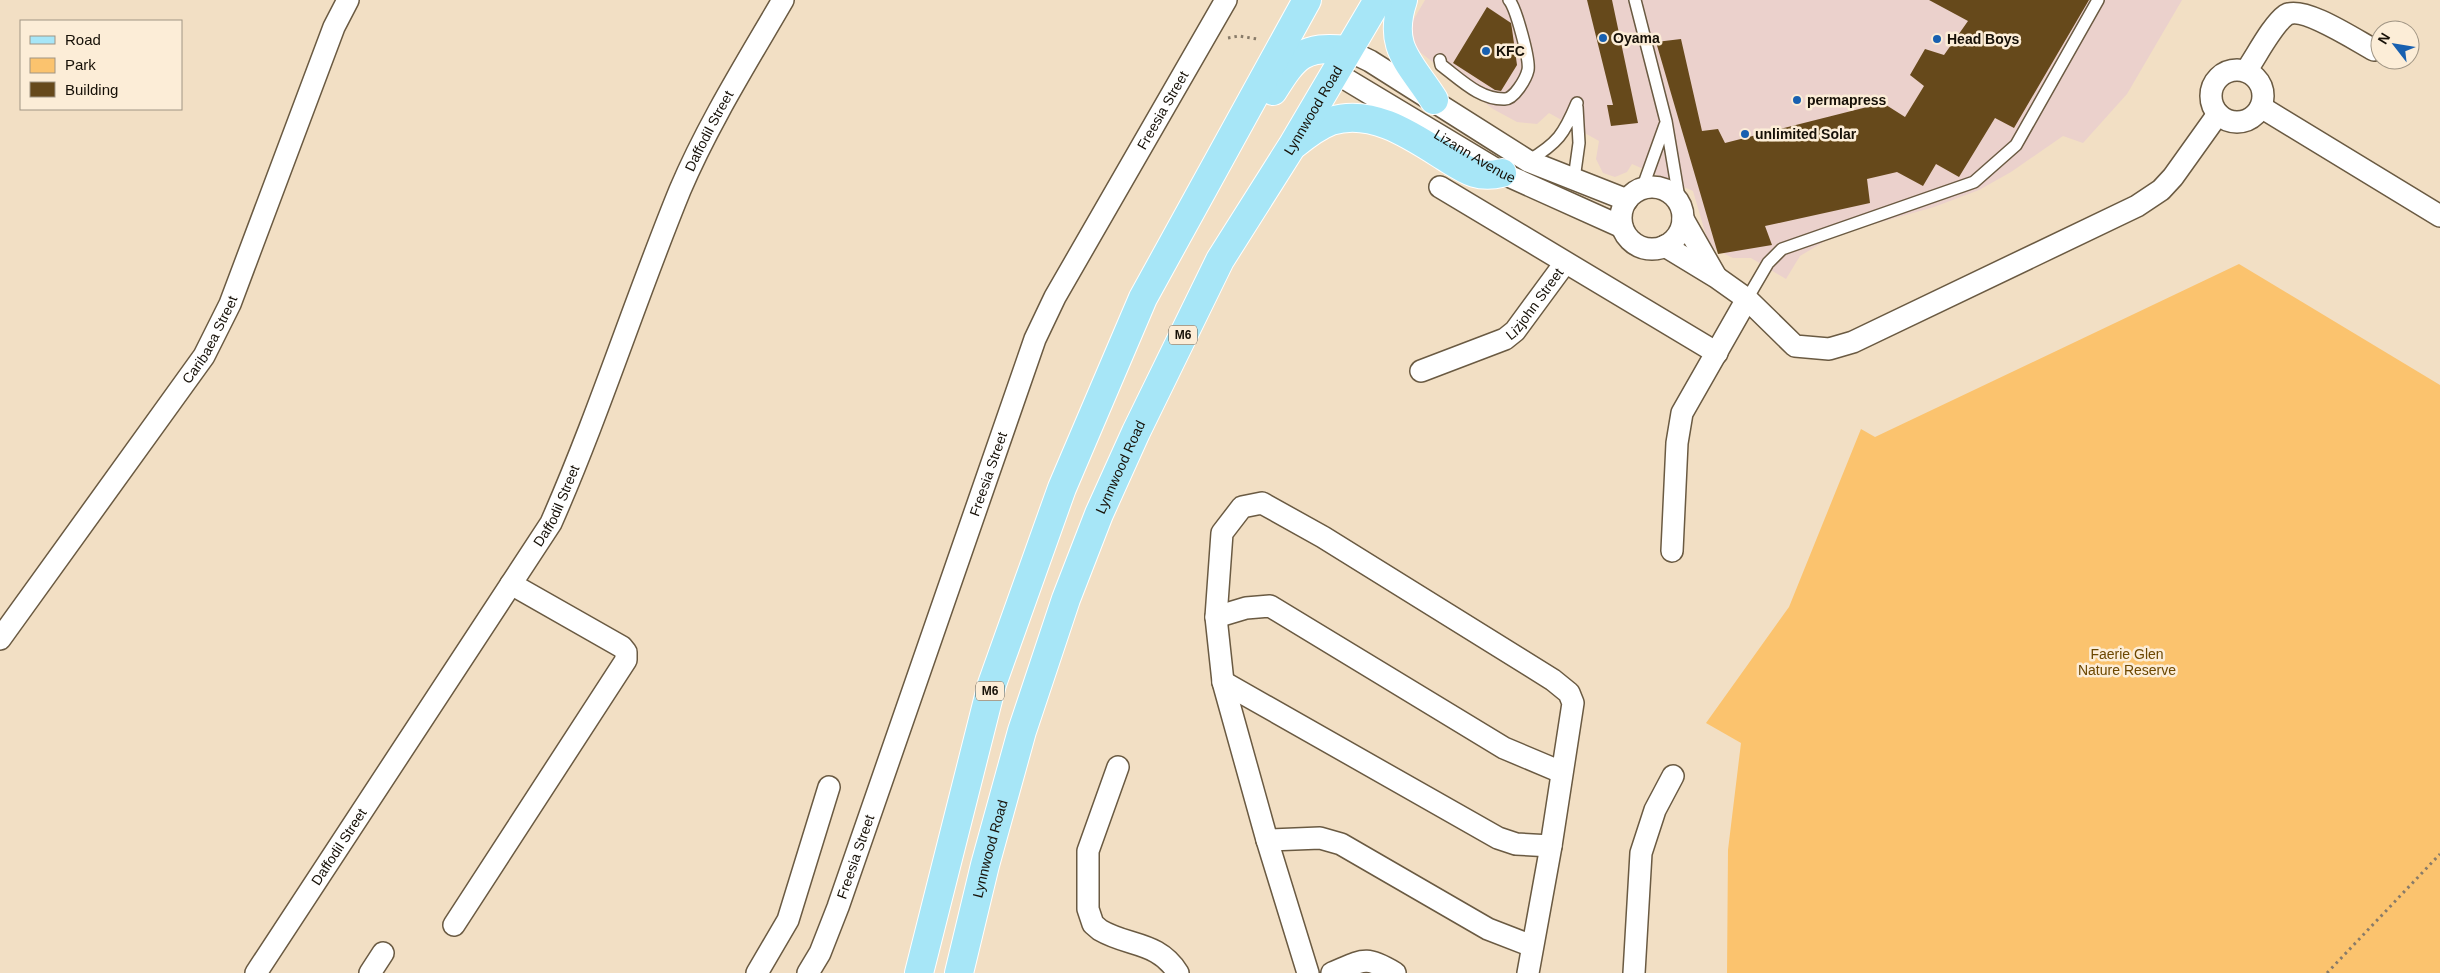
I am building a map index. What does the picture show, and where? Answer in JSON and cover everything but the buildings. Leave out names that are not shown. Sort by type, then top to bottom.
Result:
[{"type":"main road","points":[[1309,0],[1298,25],[1300,38],[1308,52],[1341,61]]},
{"type":"main road","name":"M6","points":[[919,973],[992,684],[1062,488],[1143,298],[1309,0]]},
{"type":"main road","name":"Lynnwood Road","points":[[961,968],[985,865],[1022,731],[1066,599],[1099,514],[1136,432],[1220,260],[1292,146],[1378,0]]},
{"type":"main road","points":[[1403,0],[1396,21],[1398,42],[1405,57],[1434,100]]},
{"type":"main road","points":[[1093,418],[1270,96],[1290,64],[1308,52]]},
{"type":"main road","points":[[1292,146],[1313,130],[1330,122],[1348,118],[1373,120],[1394,127],[1471,172],[1486,177],[1502,173]]},
{"type":"street","name":"Caribaea Street","points":[[0,639],[204,356],[230,304],[334,27],[348,0]]},
{"type":"street","name":"Daffodil Street","points":[[256,973],[551,523],[580,458],[681,190],[705,137],[783,0]]},
{"type":"street","name":"Freesia Street","points":[[808,973],[820,952],[838,907],[1034,339],[1055,297],[1226,0]]},
{"type":"street","points":[[2246,71],[2277,25],[2287,15],[2298,12],[2319,20],[2370,48]]},
{"type":"street","name":"Lizann Avenue","points":[[1341,61],[1370,61],[1528,161],[1574,179],[1634,194]]},
{"type":"street","name":"Lizann Avenue","points":[[1341,61],[1502,173],[1622,227]]},
{"type":"street","points":[[2246,71],[2259,82],[2263,90],[2261,107],[2250,120],[2233,123],[2218,114],[2211,99],[2215,82],[2228,72],[2246,71]]},
{"type":"street","points":[[2261,107],[2440,216]]},
{"type":"street","points":[[1665,246],[1716,277],[1747,299],[1795,346],[1829,349],[1853,342],[2137,206],[2161,190],[2173,177],[2218,114]]},
{"type":"street","name":"Lizjohn Street","points":[[1421,371],[1494,344],[1510,335],[1565,263],[1440,187]]},
{"type":"street","points":[[1682,214],[1677,235],[1665,246],[1655,249],[1644,248],[1634,244],[1626,236],[1622,227],[1622,208],[1634,194],[1650,187],[1666,190],[1678,202],[1682,214],[1716,277]]},
{"type":"street","points":[[1565,263],[1717,353]]},
{"type":"street","points":[[1672,551],[1678,424],[1682,413],[1747,299]]},
{"type":"street","points":[[1308,973],[1267,840],[1223,682],[1216,617],[1222,533],[1242,507],[1262,503],[1324,537],[1553,680],[1569,693],[1573,703],[1551,846],[1528,973]]},
{"type":"street","points":[[454,925],[626,660],[626,652],[622,647],[511,584]]},
{"type":"street","points":[[1216,617],[1246,608],[1270,606],[1504,748],[1561,772]]},
{"type":"street","points":[[1223,682],[1498,838],[1516,844],[1551,846]]},
{"type":"street","points":[[1118,767],[1088,851],[1088,909],[1093,924],[1100,930],[1150,947],[1166,957],[1178,973]]},
{"type":"street","points":[[1634,973],[1641,853],[1655,810],[1673,776]]},
{"type":"street","points":[[757,973],[788,920],[829,787]]},
{"type":"street","points":[[1267,840],[1320,838],[1341,844],[1488,930],[1532,946]]},
{"type":"street","points":[[370,973],[383,953]]},
{"type":"street","points":[[1332,973],[1361,961],[1370,960],[1395,973]]},
{"type":"lane","points":[[1440,60],[1441,65],[1484,96],[1506,99],[1513,95],[1526,76],[1528,66],[1516,9],[1509,0]]},
{"type":"lane","points":[[1635,0],[1666,121],[1682,214]]},
{"type":"lane","points":[[1747,299],[1768,263],[1782,249],[1974,182],[1999,162],[2016,145],[2098,0]]},
{"type":"lane","points":[[1528,161],[1545,150],[1565,131],[1577,103],[1578,143],[1574,179]]},
{"type":"lane","points":[[1634,194],[1666,121]]},
{"type":"path","points":[[1206,35],[1217,40],[1239,36],[1256,39]]},
{"type":"path","points":[[2327,973],[2440,854]]},
{"type":"shaded area","points":[[1425,0],[2182,0],[2127,94],[2083,143],[2063,136],[2011,172],[1979,190],[1934,207],[1835,235],[1800,256],[1786,279],[1751,258],[1733,258],[1714,249],[1707,239],[1693,191],[1632,164],[1627,172],[1615,177],[1603,173],[1596,159],[1599,141],[1549,113],[1537,124],[1517,122],[1493,109],[1416,49],[1411,24]]},
{"type":"green space","name":"Faerie Glen Nature Reserve","points":[[2239,264],[2440,385],[2440,973],[1727,973],[1728,850],[1741,743],[1706,723],[1789,607],[1861,429],[1875,437]]},
{"type":"place","name":"Oyama","points":[[1603,38]]},
{"type":"place","name":"Head Boys","points":[[1937,39]]},
{"type":"place","name":"KFC","points":[[1486,51]]},
{"type":"place","name":"permapress","points":[[1797,100]]},
{"type":"place","name":"unlimited Solar","points":[[1745,134]]}]
